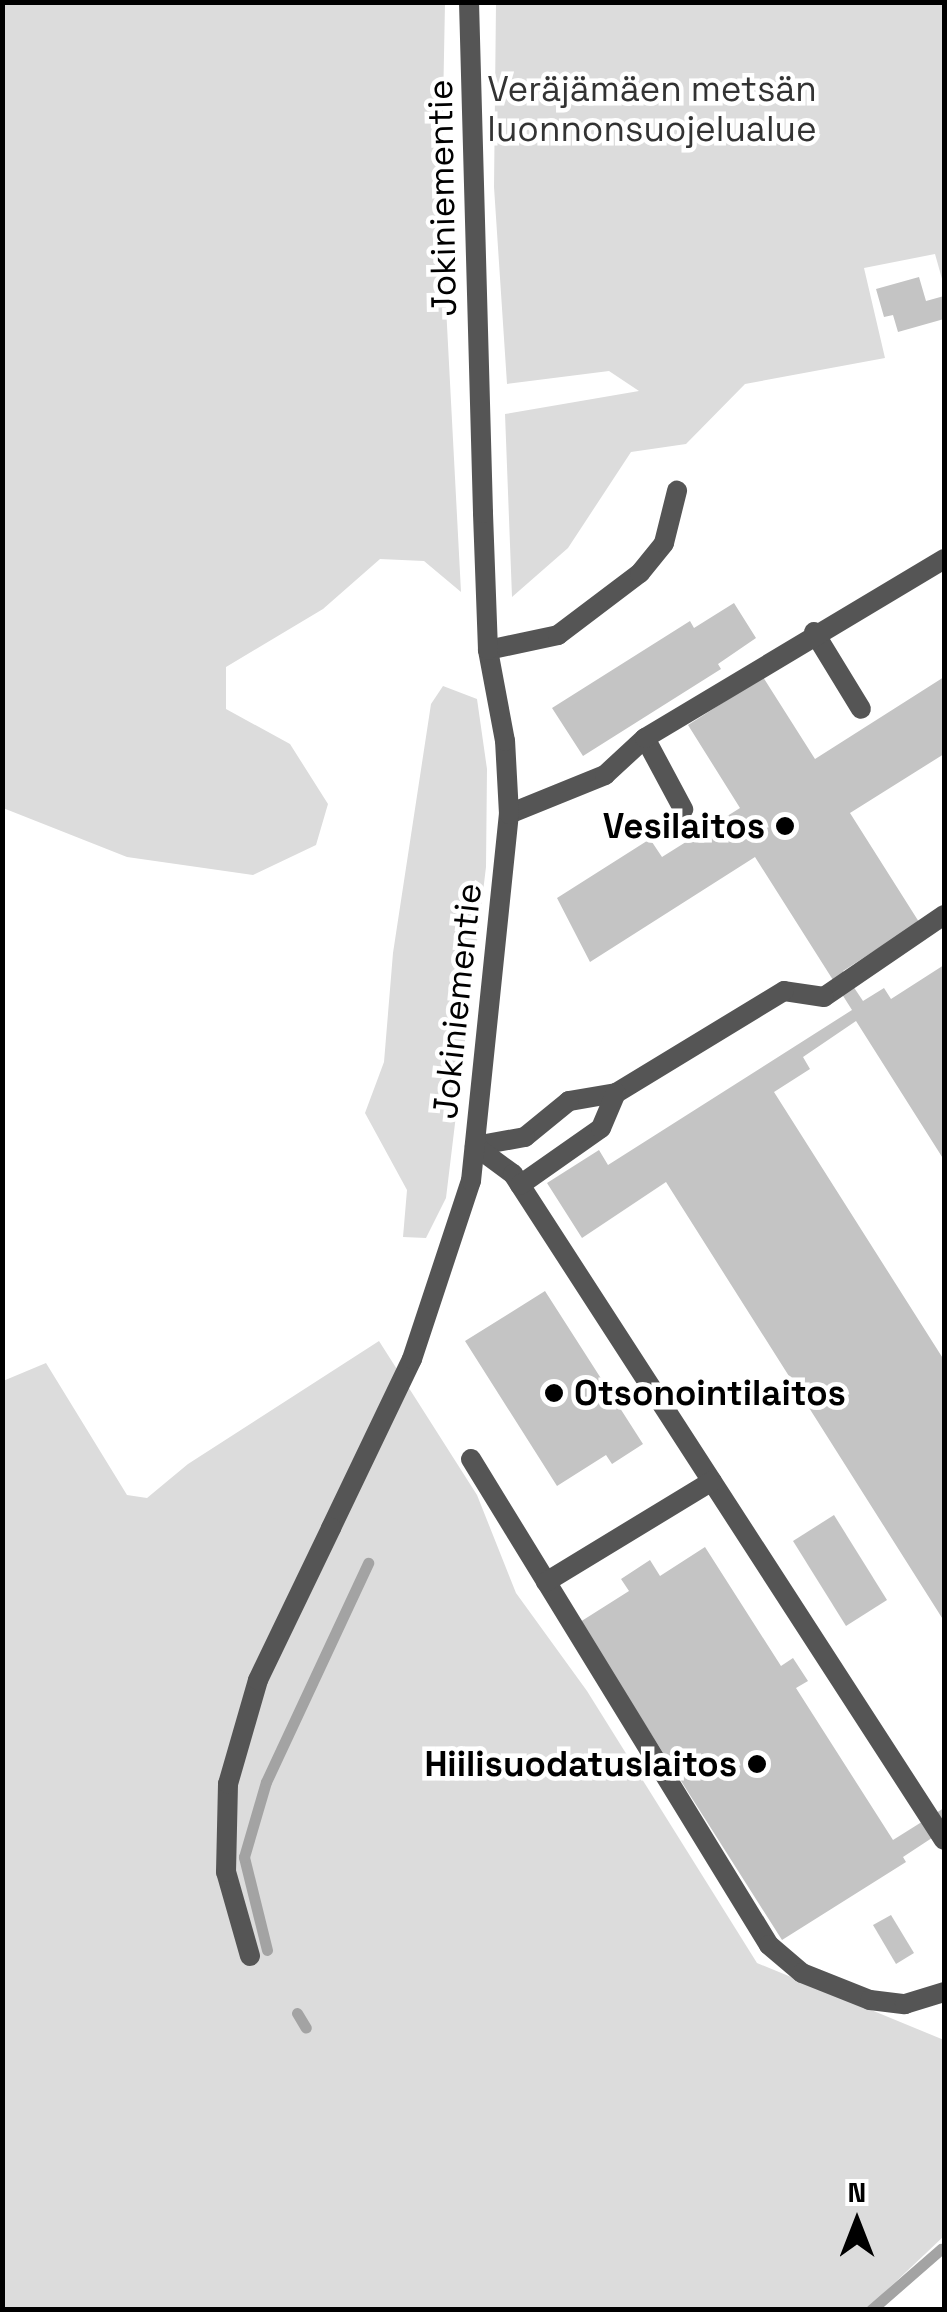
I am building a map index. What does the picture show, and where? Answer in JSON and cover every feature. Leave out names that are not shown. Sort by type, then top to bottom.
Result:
[{"type":"street","name":"Jokiniementie","points":[[250,1956],[226,1872],[228,1784],[258,1680],[412,1359],[471,1181],[475,1146],[509,814],[505,740],[488,650],[470,2]]},
{"type":"street","points":[[488,650],[558,634],[640,573],[664,543],[678,491]]},
{"type":"street","points":[[509,814],[605,775],[645,738],[814,632],[944,559]]},
{"type":"street","points":[[814,632],[861,709]]},
{"type":"street","points":[[645,738],[683,809]]},
{"type":"street","points":[[475,1146],[525,1137],[569,1101],[616,1093],[784,991],[824,997],[944,915]]},
{"type":"street","points":[[520,1184],[601,1128],[616,1093]]},
{"type":"street","points":[[475,1146],[520,1184],[944,1840]]},
{"type":"street","points":[[472,1459],[769,1945],[802,1973],[870,2000],[905,2004],[944,1992]]},
{"type":"street","points":[[546,1582],[712,1481]]},
{"type":"green space","points":[[2,3],[445,3],[441,211],[461,592],[424,561],[380,559],[323,609],[226,667],[226,709],[290,744],[328,804],[316,845],[253,875],[127,857],[3,808]]},
{"type":"green space","name":"Veräjämäen metsän luonnonsuojelualue","points":[[496,3],[944,3],[944,286],[935,254],[864,268],[885,358],[745,384],[686,444],[631,452],[568,548],[512,597],[505,414],[639,391],[609,371],[507,384],[494,187]]},
{"type":"green space","points":[[443,686],[477,699],[487,769],[486,867],[446,1198],[426,1238],[403,1237],[407,1190],[365,1113],[384,1062],[393,953],[431,704]]},
{"type":"green space","points":[[379,1341],[477,1495],[516,1593],[587,1691],[757,1963],[944,2040],[944,2236],[867,2309],[3,2310],[3,1381],[46,1363],[127,1495],[147,1498],[188,1464]]},
{"type":"building","points":[[919,277],[926,301],[944,296],[944,319],[898,332],[893,315],[884,317],[876,289]]},
{"type":"building","points":[[734,603],[756,638],[718,664],[721,669],[583,756],[552,708],[690,621],[694,628]]},
{"type":"building","points":[[763,677],[815,759],[944,677],[944,754],[850,813],[919,922],[843,971],[863,1001],[884,988],[891,999],[944,965],[944,1160],[856,1021],[803,1057],[810,1069],[774,1092],[944,1360],[944,1621],[666,1182],[582,1238],[547,1183],[599,1150],[608,1165],[852,1010],[755,857],[590,962],[557,898],[650,839],[662,857],[740,808],[688,725]]},
{"type":"building","name":"Otsonointilaitos","points":[[545,1291],[643,1444],[612,1464],[606,1455],[557,1486],[465,1341]]},
{"type":"building","points":[[834,1515],[887,1600],[846,1626],[793,1541]]},
{"type":"building","name":"Hiilisuodatuslaitos","points":[[705,1547],[781,1666],[793,1658],[808,1681],[796,1688],[893,1840],[944,1808],[944,1830],[903,1857],[906,1862],[782,1940],[580,1622],[629,1591],[621,1579],[650,1560],[660,1576]]},
{"type":"building","points":[[891,1915],[914,1953],[896,1964],[873,1925]]},
{"type":"waterway","points":[[267,1950],[244,1857],[266,1782],[368,1563]]},
{"type":"waterway","points":[[297,2013],[306,2028]]},
{"type":"waterway","points":[[871,2310],[941,2249]]},
{"type":"place","name":"Vesilaitos","points":[[785,826]]},
{"type":"place","name":"Otsonointilaitos","points":[[554,1393]]},
{"type":"place","name":"Hiilisuodatuslaitos","points":[[757,1764]]}]
